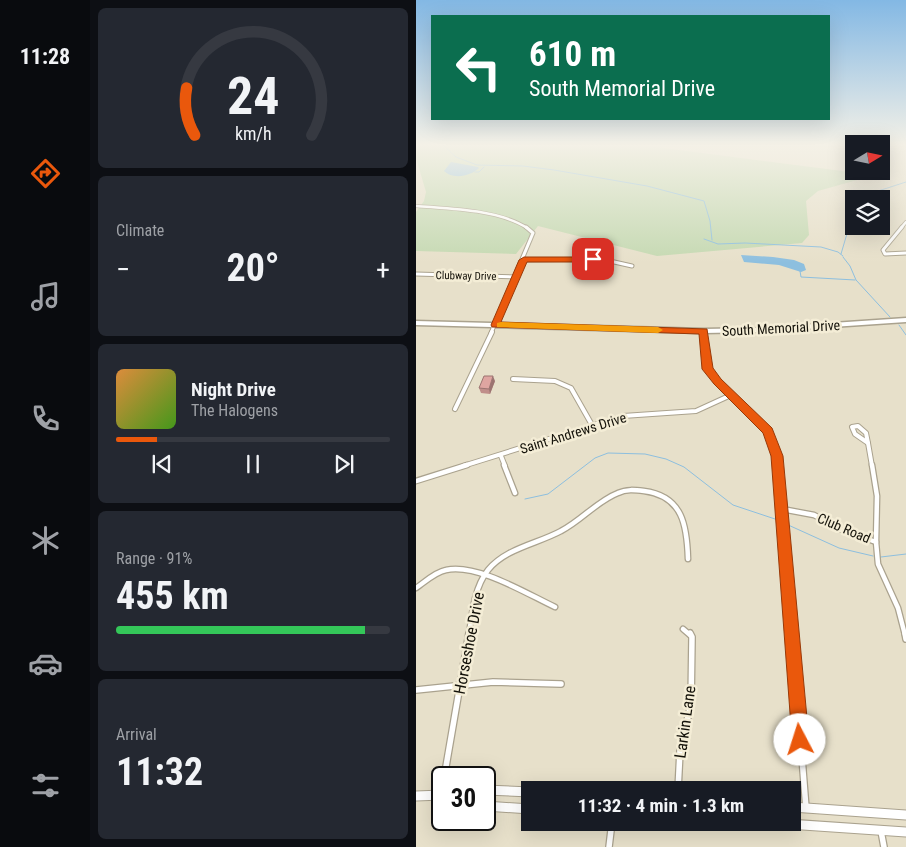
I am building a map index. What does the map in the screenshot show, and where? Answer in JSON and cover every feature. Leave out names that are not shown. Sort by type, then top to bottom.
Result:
[{"type":"main road","name":"South Memorial Drive","points":[[416,323],[704,331],[757,330],[906,320]]},
{"type":"main road","points":[[496,790],[521,792]]},
{"type":"main road","points":[[416,796],[431,795]]},
{"type":"main road","points":[[496,807],[521,808]]},
{"type":"main road","points":[[801,808],[906,815]]},
{"type":"main road","points":[[801,825],[906,832]]},
{"type":"street","points":[[416,206],[465,210],[505,219],[532,230],[533,236],[524,260],[455,409]]},
{"type":"street","points":[[906,222],[883,250],[885,254],[906,253]]},
{"type":"street","points":[[524,260],[601,259],[632,266]]},
{"type":"street","name":"Clubway Drive","points":[[416,274],[516,277]]},
{"type":"street","points":[[704,331],[705,356],[708,369],[731,395],[768,431],[777,456],[806,808]]},
{"type":"street","points":[[513,379],[555,380],[571,388],[592,425]]},
{"type":"street","name":"Saint Andrews Drive","points":[[416,481],[501,456],[592,425],[636,414],[696,411],[731,395]]},
{"type":"street","points":[[868,443],[855,434],[852,427],[864,428],[868,443],[877,496],[876,542],[878,564],[898,608],[906,640]]},
{"type":"street","points":[[501,456],[515,493]]},
{"type":"street","name":"Horseshoe Drive","points":[[446,766],[474,603],[484,575],[491,565],[504,555],[553,536],[576,523],[618,493],[628,490],[661,495],[673,502],[683,517],[687,537],[688,559]]},
{"type":"street","name":"Club Road","points":[[782,509],[814,515],[842,530],[876,542]]},
{"type":"street","points":[[416,588],[446,570],[461,568],[484,575],[555,607]]},
{"type":"street","name":"Larkin Lane","points":[[678,781],[680,751],[691,704],[692,637],[683,628]]},
{"type":"street","points":[[416,690],[493,682],[561,684]]},
{"type":"street","points":[[881,830],[884,847]]},
{"type":"street","points":[[609,847],[611,831]]},
{"type":"green space","points":[[424,184],[844,184],[818,191],[806,201],[809,235],[802,243],[657,256],[538,226],[516,254],[416,251],[416,212],[424,201],[426,192]]},
{"type":"water","points":[[741,255],[794,260],[804,264],[806,270],[801,272],[779,265],[744,262]]},
{"type":"building","points":[[484,376],[493,376],[489,389],[479,388]]},
{"type":"waterway","points":[[633,184],[704,201],[710,221],[712,240]]},
{"type":"waterway","points":[[881,190],[901,184]]},
{"type":"waterway","points":[[841,254],[847,235]]},
{"type":"waterway","points":[[704,239],[718,244],[745,243],[821,247],[838,252],[843,256]]},
{"type":"waterway","points":[[843,257],[850,266],[856,280],[890,317]]},
{"type":"waterway","points":[[800,271],[801,277],[855,280]]},
{"type":"waterway","points":[[899,325],[906,335]]},
{"type":"waterway","points":[[525,499],[548,494],[595,458],[608,453],[645,454],[666,459],[684,467],[733,505],[778,520]]},
{"type":"waterway","points":[[786,524],[839,548],[873,556]]},
{"type":"waterway","points":[[881,557],[906,554]]},
{"type":"slow traffic","points":[[501,325],[658,330]]},
{"type":"route","points":[[593,259],[524,260],[495,325],[704,331],[705,356],[708,369],[717,382],[768,431],[777,456],[800,740]]}]
